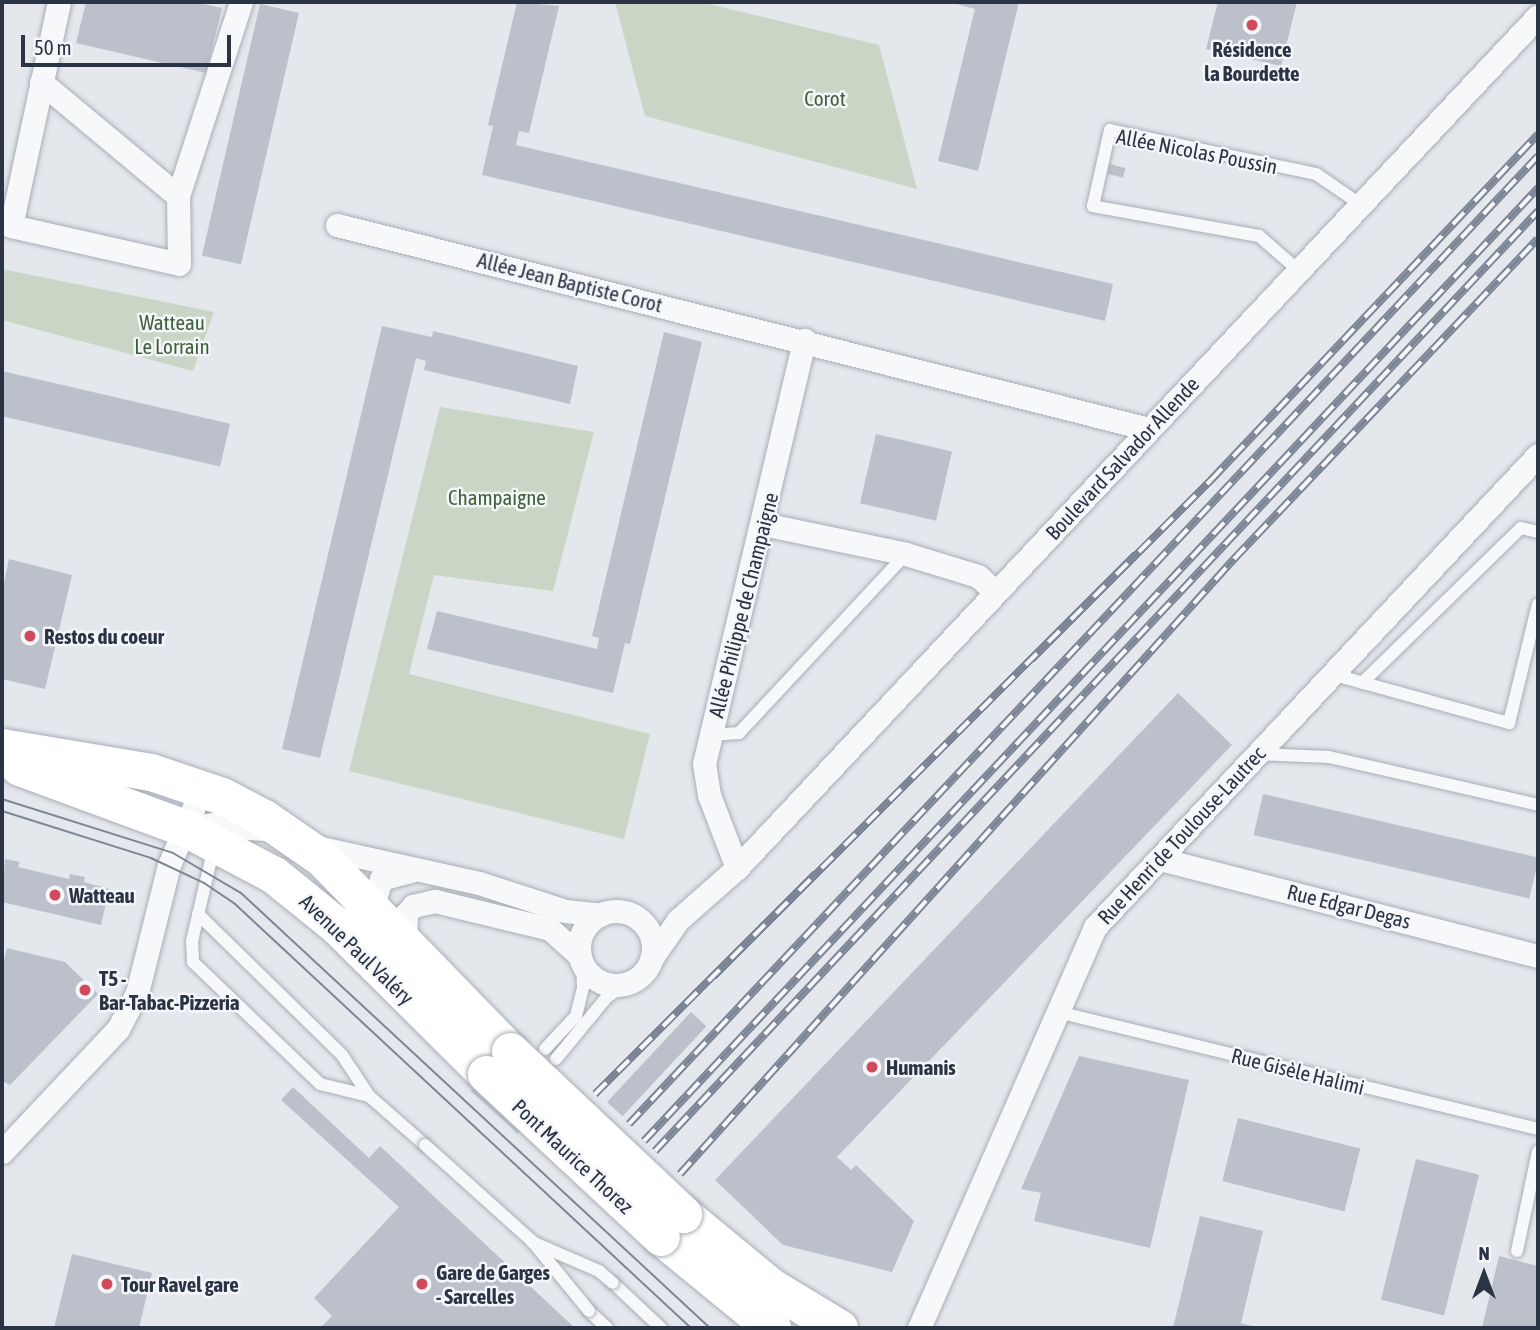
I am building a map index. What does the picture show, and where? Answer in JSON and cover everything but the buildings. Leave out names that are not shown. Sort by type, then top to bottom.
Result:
[{"type":"main road","name":"Avenue Paul Valéry","points":[[2,747],[151,772],[202,788],[264,818],[304,845],[389,921],[514,1058]]},
{"type":"main road","name":"Avenue Paul Valéry","points":[[2,761],[200,835],[274,874],[315,906],[377,967],[514,1058]]},
{"type":"main road","name":"Pont Maurice Thorez","points":[[514,1058],[672,1225]]},
{"type":"main road","points":[[672,1225],[772,1328]]},
{"type":"main road","points":[[672,1225],[839,1328]]},
{"type":"street","points":[[58,2],[11,226],[179,264],[178,196],[241,2]]},
{"type":"street","name":"Boulevard Salvador Allende","points":[[651,959],[678,920],[705,899],[737,867],[1538,16]]},
{"type":"street","points":[[41,82],[178,196]]},
{"type":"street","name":"Allée Jean Baptiste Corot","points":[[337,225],[804,340],[1149,429]]},
{"type":"street","name":"Allée Philippe de Champaigne","points":[[737,867],[709,794],[704,764],[763,524],[804,340]]},
{"type":"street","name":"Rue Henri de Toulouse-Lautrec","points":[[919,1328],[1095,927],[1538,454]]},
{"type":"street","points":[[763,524],[906,554],[978,576],[995,592]]},
{"type":"street","points":[[200,835],[202,788]]},
{"type":"street","points":[[2,1152],[118,1029],[137,993],[161,892],[200,835],[217,820],[264,818]]},
{"type":"street","name":"Avenue Paul Valéry","points":[[304,845],[429,871],[565,911],[601,915]]},
{"type":"street","name":"Rue Edgar Degas","points":[[1160,859],[1538,956]]},
{"type":"street","points":[[377,967],[389,921],[381,879],[398,872],[429,871]]},
{"type":"street","points":[[274,874],[305,881],[359,926],[389,921],[425,901],[444,902],[550,929],[600,982],[628,983],[642,975],[651,959],[648,931],[631,915],[601,915],[584,930],[581,960]]},
{"type":"street","name":"Boulevard Salvador Allende","points":[[631,915],[663,916],[705,899]]},
{"type":"lane","name":"Allée Nicolas Poussin","points":[[1298,270],[1259,236],[1093,206],[1110,130],[1316,174],[1360,204]]},
{"type":"lane","points":[[1362,683],[1521,528],[1538,532]]},
{"type":"lane","points":[[711,735],[739,733],[906,554]]},
{"type":"lane","points":[[1331,674],[1510,723],[1538,604]]},
{"type":"lane","points":[[1255,754],[1329,757],[1538,805]]},
{"type":"lane","name":"Avenue Paul Valéry","points":[[200,835],[254,833],[304,845]]},
{"type":"lane","points":[[200,835],[198,914],[191,952],[198,970],[320,1084],[369,1096]]},
{"type":"lane","points":[[198,914],[342,1055],[369,1096],[532,1241],[589,1311],[607,1328]]},
{"type":"lane","points":[[514,1058],[576,1016],[583,988],[581,960]]},
{"type":"lane","points":[[556,1059],[607,997],[628,983]]},
{"type":"lane","name":"Rue Gisèle Halimi","points":[[1058,1012],[1538,1129]]},
{"type":"lane","points":[[1517,1251],[1538,1151]]},
{"type":"lane","points":[[532,1241],[599,1271],[661,1328]]},
{"type":"green space","name":"Corot","points":[[615,2],[701,2],[879,45],[917,189],[645,116]]},
{"type":"green space","name":"Watteau Le Lorrain","points":[[2,269],[214,312],[193,371],[2,320]]},
{"type":"green space","name":"Champaigne","points":[[440,407],[594,432],[553,591],[434,575],[409,674],[650,734],[624,839],[349,771]]},
{"type":"tram line","points":[[2,799],[173,853],[241,893],[710,1328]]},
{"type":"tram line","points":[[2,811],[151,858],[204,883],[235,904],[691,1328]]},
{"type":"railway","points":[[595,1094],[1211,480],[1538,134]]},
{"type":"railway","points":[[629,1124],[1538,156]]},
{"type":"railway","points":[[644,1141],[1538,188]]},
{"type":"railway","points":[[655,1151],[1538,211]]},
{"type":"railway","points":[[680,1174],[1234,559],[1538,239]]},
{"type":"place","name":"Résidence la Bourdette","points":[[1252,25]]},
{"type":"place","name":"Restos du coeur","points":[[30,636]]},
{"type":"place","name":"Watteau","points":[[55,895]]},
{"type":"place","name":"T5 - Bar-Tabac-Pizzeria","points":[[85,990]]},
{"type":"place","name":"Humanis","points":[[872,1067]]},
{"type":"place","name":"Tour Ravel gare","points":[[107,1284]]},
{"type":"place","name":"Gare de Garges - Sarcelles","points":[[422,1284]]}]
